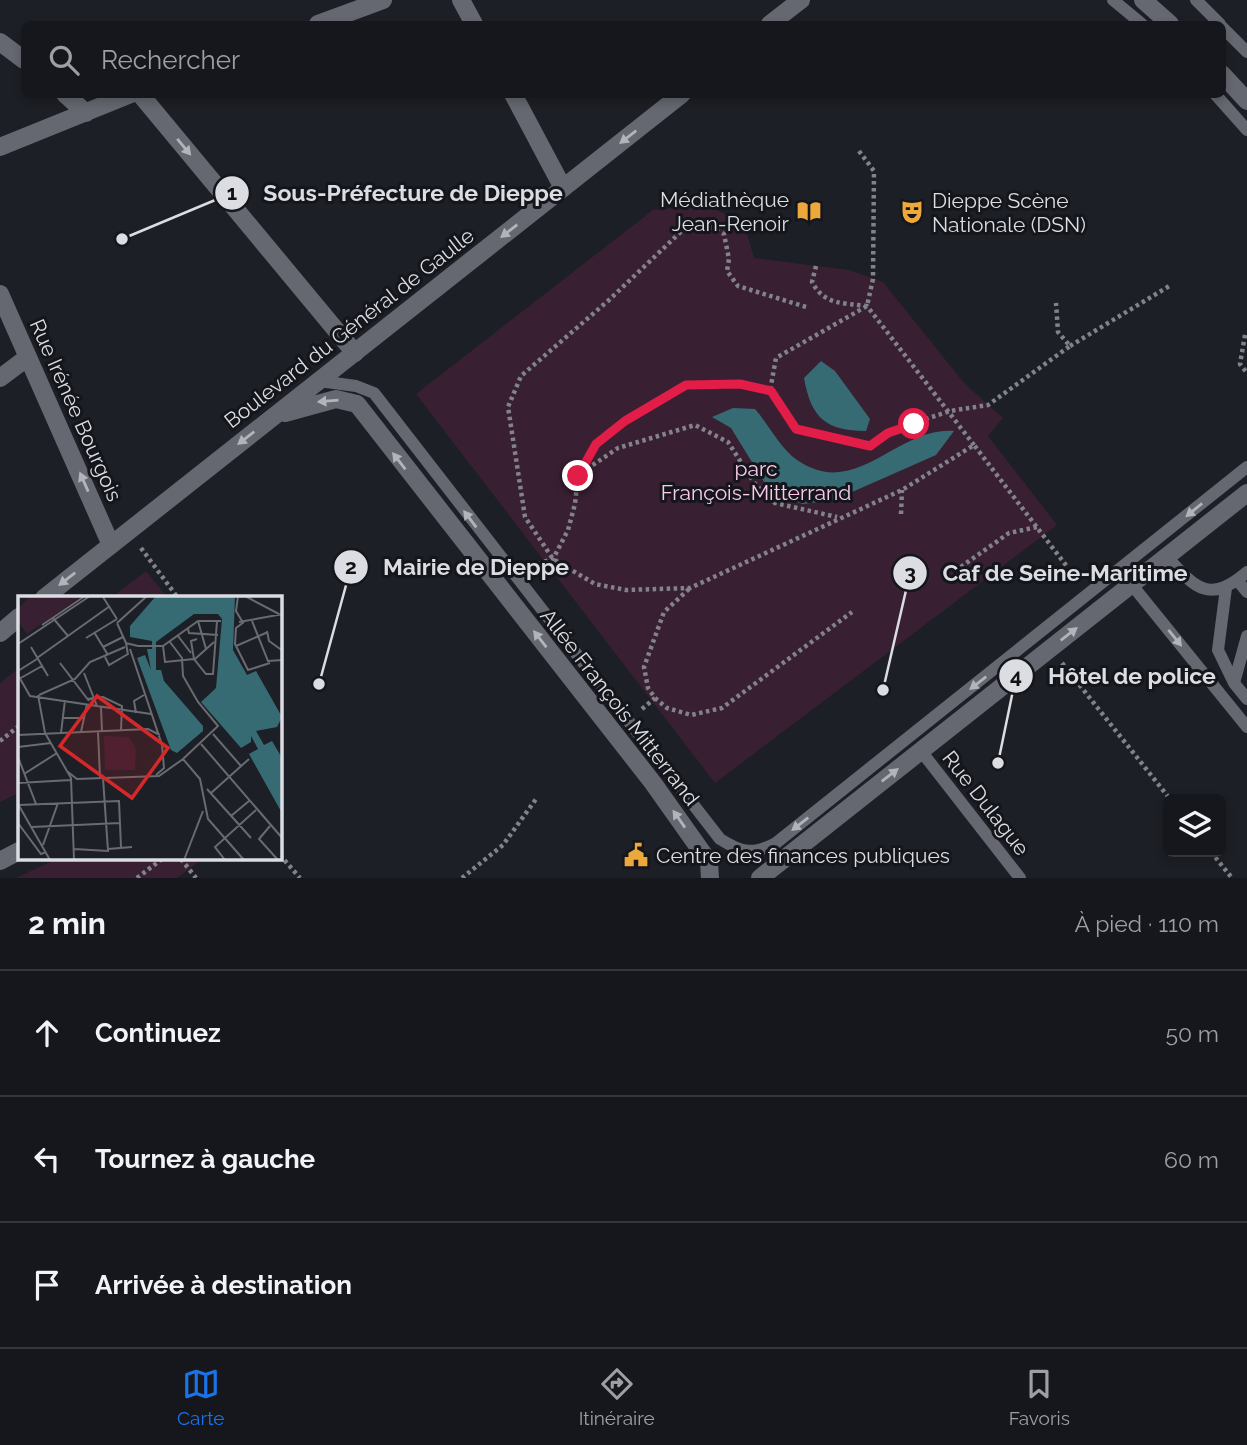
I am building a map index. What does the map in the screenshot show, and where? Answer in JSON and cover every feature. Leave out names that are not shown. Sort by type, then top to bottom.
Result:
[{"type":"street","points":[[325,21],[383,0]]},
{"type":"street","points":[[461,0],[472,21]]},
{"type":"street","points":[[774,21],[801,0]]},
{"type":"street","points":[[1143,0],[1167,21]]},
{"type":"street","points":[[0,42],[21,58]]},
{"type":"street","points":[[1226,77],[1247,101]]},
{"type":"street","points":[[69,98],[86,113]]},
{"type":"street","points":[[2,144],[122,98]]},
{"type":"street","points":[[143,98],[355,352]]},
{"type":"street","points":[[515,98],[563,188]]},
{"type":"street","name":"Boulevard du Général de Gaulle","points":[[47,596],[677,98]]},
{"type":"street","name":"Rue Irénée Bourgois","points":[[0,293],[111,545]]},
{"type":"street","points":[[0,378],[28,356]]},
{"type":"street","name":"Allée François Mitterrand","points":[[273,417],[318,402],[336,400],[357,404],[653,783],[709,862],[710,878]]},
{"type":"street","points":[[760,878],[1247,494]]},
{"type":"street","points":[[0,633],[18,618]]},
{"type":"street","points":[[0,860],[18,851]]},
{"type":"lane","points":[[1113,0],[1138,21]]},
{"type":"lane","points":[[1196,0],[1216,21]]},
{"type":"lane","points":[[1226,31],[1247,52]]},
{"type":"lane","points":[[1219,98],[1247,130]]},
{"type":"lane","points":[[319,381],[356,386],[374,393],[720,839],[749,851],[760,852],[776,843],[1089,596],[1247,467]]},
{"type":"lane","points":[[1167,556],[1195,586],[1213,591],[1226,588],[1242,576],[1247,593]]},
{"type":"lane","points":[[1132,585],[1247,727]]},
{"type":"lane","points":[[1226,588],[1218,650],[1234,683],[1247,699]]},
{"type":"lane","points":[[1234,683],[1247,636]]},
{"type":"lane","name":"Rue Dulague","points":[[920,751],[1020,878]]},
{"type":"path","points":[[859,151],[874,171],[873,279],[867,306],[776,358],[771,391],[796,429],[870,446],[888,433],[950,411],[988,405],[1070,346],[1171,285]]},
{"type":"path","points":[[690,588],[626,590],[595,584],[553,559],[525,517],[508,407],[521,376],[609,300],[688,225],[711,227],[724,234],[729,259],[727,271],[738,286],[806,307]]},
{"type":"path","points":[[816,266],[812,282],[819,295],[828,301],[867,306],[1089,596]]},
{"type":"path","points":[[1056,303],[1058,332],[1070,346]]},
{"type":"path","points":[[1245,335],[1240,363],[1247,373]]},
{"type":"path","points":[[510,571],[553,559],[568,530],[575,504],[578,476],[596,444],[625,421],[686,385],[740,384],[771,391]]},
{"type":"path","points":[[578,476],[618,448],[695,425],[728,442],[755,484],[775,503],[838,518]]},
{"type":"path","points":[[852,612],[722,708],[691,715],[667,708],[655,698],[649,688],[644,667],[664,612],[690,588],[902,490],[974,445]]},
{"type":"path","points":[[901,514],[902,490]]},
{"type":"path","points":[[955,572],[1009,533],[1037,527]]},
{"type":"path","points":[[129,531],[177,596]]},
{"type":"path","points":[[1050,648],[1166,794]]},
{"type":"path","points":[[0,741],[18,727]]},
{"type":"path","points":[[462,878],[503,845],[536,799]]},
{"type":"path","points":[[282,857],[300,878]]},
{"type":"path","points":[[1215,857],[1232,878]]},
{"type":"path","points":[[137,878],[161,860]]},
{"type":"path","points":[[182,860],[196,878]]},
{"type":"green space","name":"parc François-Mitterrand","points":[[706,205],[744,223],[754,258],[849,270],[883,282],[964,383],[1003,418],[988,436],[1057,525],[715,783],[416,394],[653,210]]},
{"type":"green space","points":[[146,571],[166,596],[114,596]]},
{"type":"green space","points":[[18,669],[18,793],[0,802],[0,683]]},
{"type":"green space","points":[[55,860],[201,860],[177,878],[16,878]]},
{"type":"water","points":[[821,361],[835,371],[870,419],[866,431],[831,425],[816,412],[804,378]]},
{"type":"water","points":[[733,408],[755,409],[791,455],[819,470],[839,472],[857,468],[913,440],[933,433],[954,431],[936,455],[834,500],[803,504],[784,498],[766,485],[731,428],[712,417]]},
{"type":"place","name":"Médiathèque Jean-Renoir","points":[[809,211]]},
{"type":"place","name":"Dieppe Scène Nationale (DSN)","points":[[912,212]]},
{"type":"place","name":"Sous-Préfecture de Dieppe","points":[[122,239]]},
{"type":"place","name":"Mairie de Dieppe","points":[[319,684]]},
{"type":"place","name":"Caf de Seine-Maritime","points":[[883,690]]},
{"type":"place","name":"Hôtel de police","points":[[998,763]]},
{"type":"place","name":"Centre des finances publiques","points":[[636,855]]},
{"type":"route","points":[[578,476],[596,444],[625,421],[686,385],[740,384],[771,391],[796,429],[870,446],[888,433],[914,424]]}]
